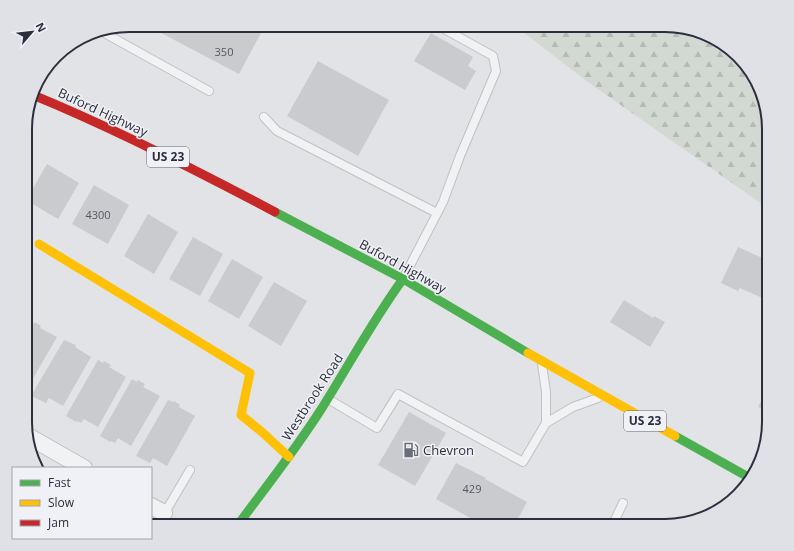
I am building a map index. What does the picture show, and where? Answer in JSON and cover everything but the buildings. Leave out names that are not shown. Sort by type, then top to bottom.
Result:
[{"type":"main road","name":"Buford Highway","points":[[37,97],[82,116],[199,172],[403,279],[602,396],[746,476]]},
{"type":"main road","points":[[39,244],[250,374],[241,415],[262,432],[289,458]]},
{"type":"main road","name":"Westbrook Road","points":[[242,519],[289,458],[328,398],[386,301],[403,279]]},
{"type":"street","points":[[34,439],[82,467]]},
{"type":"lane","points":[[403,279],[437,213],[496,72],[493,56],[450,32]]},
{"type":"lane","points":[[106,35],[209,91]]},
{"type":"lane","points":[[264,117],[277,131],[437,213]]},
{"type":"lane","points":[[542,361],[546,392],[546,423]]},
{"type":"lane","points":[[328,398],[377,428],[398,394],[522,462],[546,423],[573,407],[602,396]]},
{"type":"lane","points":[[157,515],[190,470]]},
{"type":"lane","points":[[615,519],[622,503]]},
{"type":"green space","points":[[523,32],[671,32],[696,37],[708,42],[724,52],[746,75],[755,92],[759,104],[762,123],[762,204],[585,80]]},
{"type":"traffic: fast","points":[[275,212],[403,279],[528,353]]},
{"type":"traffic: fast","points":[[242,519],[281,468],[312,423],[371,326],[403,279]]},
{"type":"traffic: fast","points":[[675,436],[746,476]]},
{"type":"traffic: slow","points":[[39,244],[250,373],[241,415],[289,457]]},
{"type":"traffic: slow","points":[[528,353],[675,436]]},
{"type":"traffic: jam","points":[[37,97],[156,150],[275,212]]},
{"type":"place","name":"Chevron","points":[[411,450]]}]
